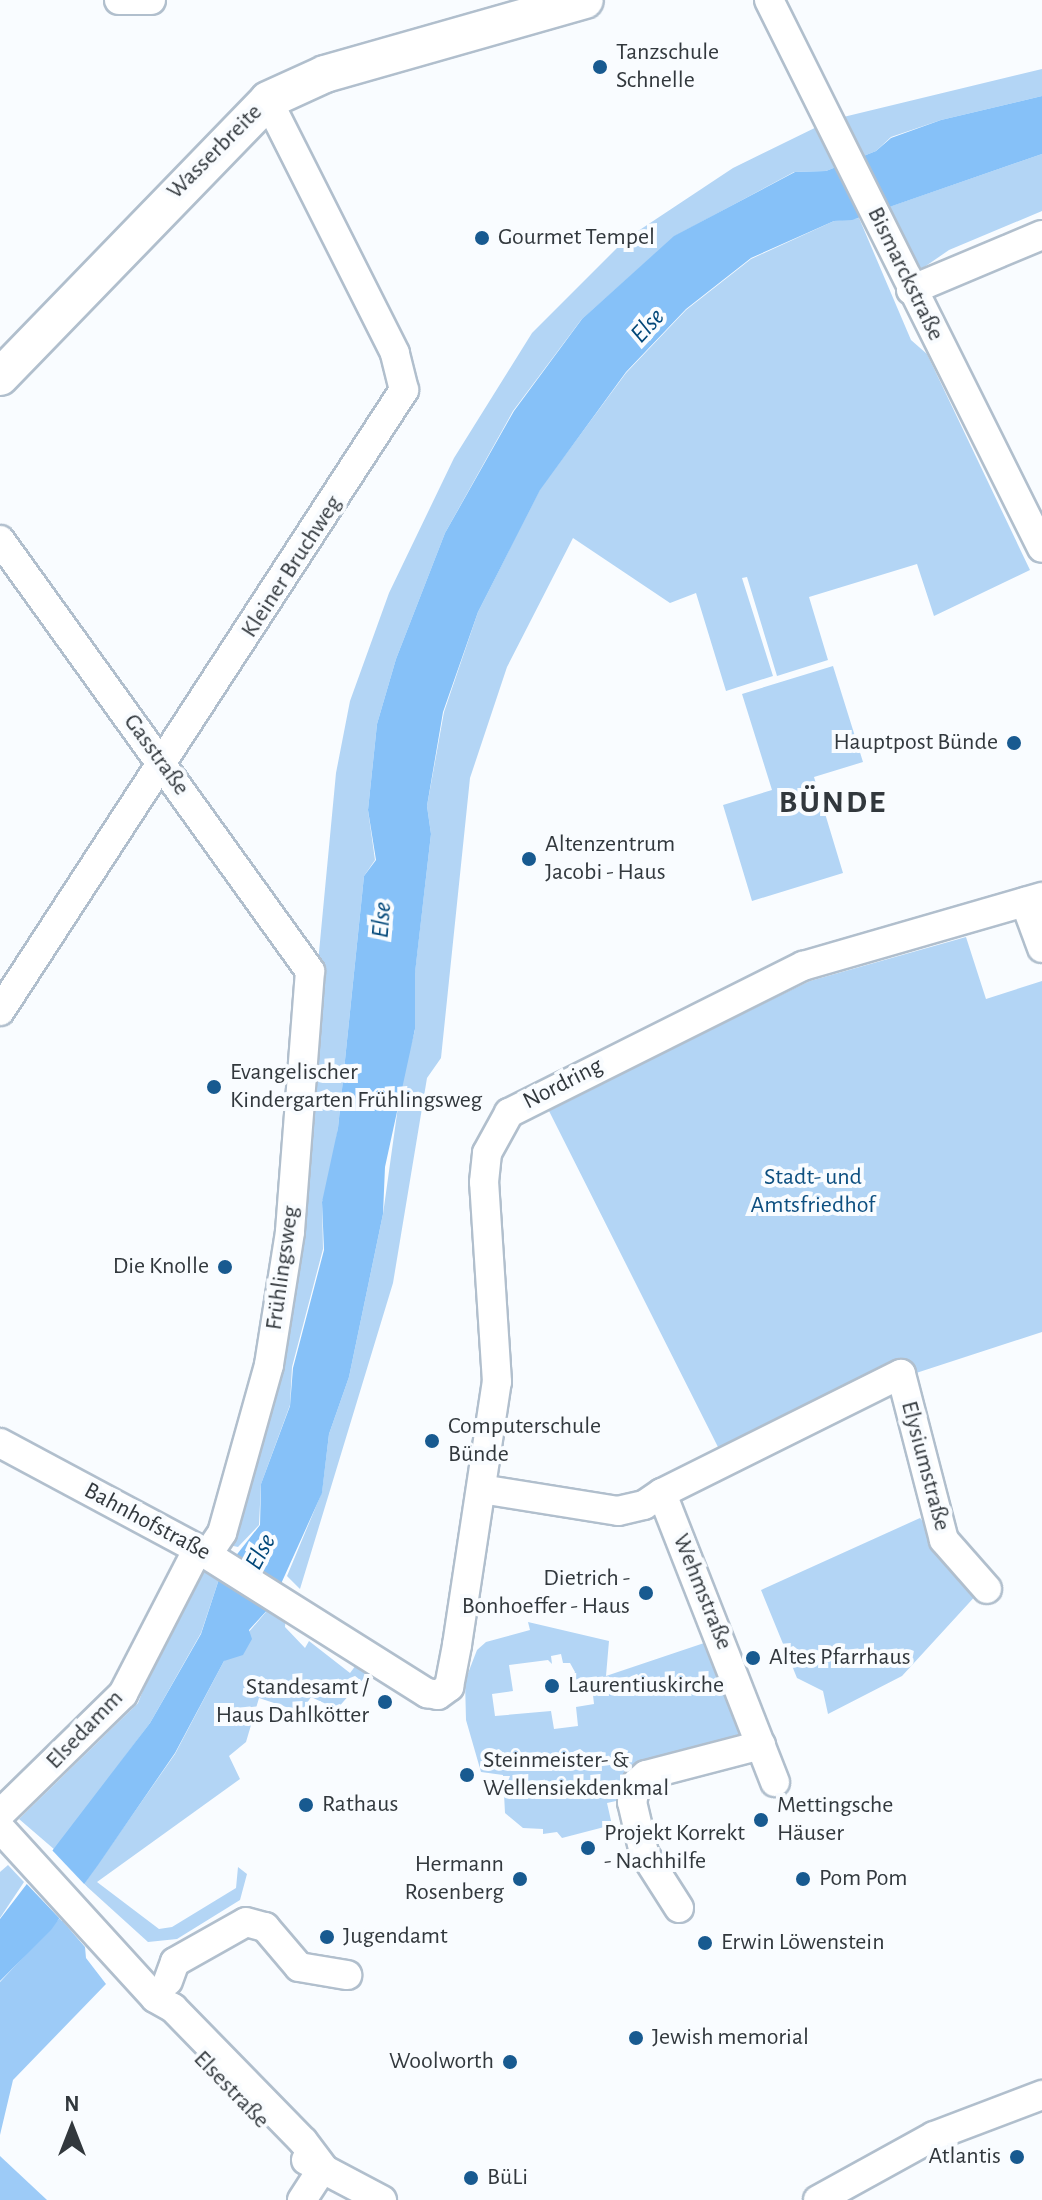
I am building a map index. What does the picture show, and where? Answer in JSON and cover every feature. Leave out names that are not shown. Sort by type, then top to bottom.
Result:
[{"type":"main road","name":"Wasserbreite","points":[[0,377],[268,100],[325,74],[585,0]]},
{"type":"street","points":[[119,0],[128,4],[151,0]]},
{"type":"street","name":"Bismarckstraße","points":[[769,0],[838,132],[911,290],[1042,548]]},
{"type":"street","name":"Kleiner Bruchweg","points":[[0,1011],[404,390],[395,353],[268,100]]},
{"type":"street","points":[[911,290],[1042,235]]},
{"type":"street","name":"Gasstraße","points":[[0,540],[310,971]]},
{"type":"street","points":[[1034,900],[1042,948]]},
{"type":"street","name":"Nordring","points":[[441,1704],[449,1687],[455,1659],[497,1358],[484,1182],[487,1153],[509,1113],[803,966],[1034,900]]},
{"type":"street","name":"Frühlingsweg","points":[[208,1555],[222,1533],[269,1365],[290,1232],[310,971]]},
{"type":"street","name":"Elysiumstraße","points":[[662,1493],[901,1374],[944,1540],[987,1589]]},
{"type":"street","name":"Bahnhofstraße","points":[[0,1443],[208,1555],[282,1599],[441,1704]]},
{"type":"street","points":[[481,1489],[618,1511],[644,1505],[662,1493]]},
{"type":"street","name":"Wehmstraße","points":[[662,1493],[775,1782]]},
{"type":"street","name":"Elsedamm","points":[[4,1827],[123,1694],[208,1555]]},
{"type":"street","points":[[679,1908],[644,1853],[632,1802],[637,1783],[646,1775],[761,1745]]},
{"type":"street","name":"Elsestraße","points":[[4,1827],[87,1921],[303,2141],[323,2168],[382,2200]]},
{"type":"street","points":[[157,1989],[189,1980],[226,1933],[246,1922],[265,1927],[299,1967],[347,1975]]},
{"type":"street","points":[[818,2200],[934,2136],[1039,2096]]},
{"type":"street","points":[[302,2200],[323,2168]]},
{"type":"green space","points":[[1042,69],[1042,96],[941,120],[891,137],[876,151],[826,171],[794,172],[675,236],[581,320],[513,411],[445,533],[396,659],[377,724],[368,810],[375,860],[364,876],[338,1128],[327,1195],[322,1201],[323,1249],[292,1367],[290,1405],[261,1484],[259,1525],[238,1547],[224,1544],[234,1514],[317,973],[336,773],[350,701],[389,593],[454,458],[532,333],[626,239],[733,168],[831,120]]},
{"type":"green space","points":[[1042,154],[1042,211],[949,250],[920,270],[889,207]]},
{"type":"green space","points":[[859,218],[911,340],[927,354],[1030,570],[934,616],[917,564],[809,597],[828,660],[777,676],[747,577],[742,578],[773,676],[726,691],[696,593],[670,603],[573,538],[507,667],[470,778],[441,1058],[427,1078],[393,1283],[300,1589],[287,1576],[322,1492],[329,1434],[349,1377],[383,1214],[402,1078],[415,1030],[415,972],[431,834],[427,806],[444,712],[478,612],[540,489],[626,373],[686,310],[751,259],[834,221]]},
{"type":"green space","points":[[833,666],[863,762],[814,777],[843,873],[752,901],[723,805],[772,790],[742,694]]},
{"type":"green space","name":"Stadt- und Amtsfriedhof","points":[[966,937],[986,999],[1042,981],[1042,1332],[910,1375],[721,1453],[547,1107],[810,981]]},
{"type":"green space","points":[[920,1518],[979,1592],[902,1676],[828,1714],[823,1691],[797,1678],[761,1590]]},
{"type":"green space","points":[[206,1569],[220,1576],[201,1633],[150,1723],[55,1850],[19,1819],[138,1703],[173,1615]]},
{"type":"green space","points":[[271,1606],[286,1615],[285,1627],[305,1648],[309,1641],[350,1673],[359,1661],[370,1671],[337,1709],[311,1697],[301,1712],[259,1698],[246,1742],[229,1756],[240,1779],[97,1882],[159,1929],[172,1927],[236,1888],[238,1867],[247,1874],[240,1900],[177,1939],[148,1942],[84,1884],[175,1754],[224,1661]]},
{"type":"green space","points":[[528,1622],[609,1641],[606,1676],[716,1639],[746,1745],[623,1778],[625,1799],[607,1803],[612,1825],[562,1838],[557,1832],[543,1834],[543,1829],[523,1828],[505,1813],[503,1775],[481,1772],[466,1720],[465,1681],[477,1650],[486,1642],[530,1630]],"holes":[[[561,1654],[563,1663],[570,1663],[575,1672],[572,1680],[591,1678],[594,1704],[576,1707],[578,1726],[554,1729],[551,1711],[495,1716],[492,1694],[513,1691],[509,1665],[548,1660],[552,1664],[551,1656]]]},
{"type":"green space","points":[[8,1865],[24,1882],[0,1918],[0,1872]]},
{"type":"shaded area","points":[[60,1918],[85,1947],[86,1958],[106,1984],[13,2080],[0,2135],[0,1982]]},
{"type":"shaded area","points":[[0,2156],[47,2200],[0,2200]]},
{"type":"water","name":"Else","points":[[1042,96],[1042,154],[852,220],[834,221],[751,258],[686,309],[626,372],[540,490],[478,612],[443,712],[427,806],[431,834],[415,973],[415,1029],[385,1167],[383,1214],[349,1377],[329,1434],[322,1493],[271,1606],[249,1630],[252,1639],[243,1655],[224,1661],[175,1753],[98,1865],[51,1930],[0,1981],[0,1919],[150,1723],[201,1634],[220,1576],[260,1525],[261,1484],[290,1406],[293,1368],[324,1250],[322,1202],[338,1128],[364,876],[376,860],[368,810],[377,724],[396,659],[445,533],[514,411],[582,319],[674,236],[795,172],[826,171],[876,151],[891,138],[941,120]]},
{"type":"pier","points":[[51,1849],[87,1887],[62,1921],[22,1879]]},
{"type":"place","name":"Tanzschule Schnelle","points":[[600,67]]},
{"type":"place","name":"Gourmet Tempel","points":[[482,238]]},
{"type":"place","name":"Hauptpost Bünde","points":[[1014,743]]},
{"type":"place","name":"Altenzentrum Jacobi - Haus","points":[[529,859]]},
{"type":"place","name":"Evangelischer Kindergarten Frühlingsweg","points":[[214,1087]]},
{"type":"place","name":"Die Knolle","points":[[225,1267]]},
{"type":"place","name":"Computerschule Bünde","points":[[432,1441]]},
{"type":"place","name":"Dietrich - Bonhoeffer - Haus","points":[[646,1593]]},
{"type":"place","name":"Altes Pfarrhaus","points":[[753,1658]]},
{"type":"place","name":"Laurentiuskirche","points":[[552,1686]]},
{"type":"place","name":"Standesamt / Haus Dahlkötter","points":[[385,1702]]},
{"type":"place","name":"Steinmeister- & Wellensiekdenkmal","points":[[467,1775]]},
{"type":"place","name":"Rathaus","points":[[306,1805]]},
{"type":"place","name":"Mettingsche Häuser","points":[[761,1820]]},
{"type":"place","name":"Projekt Korrekt - Nachhilfe","points":[[588,1848]]},
{"type":"place","name":"Hermann Rosenberg","points":[[520,1879]]},
{"type":"place","name":"Pom Pom","points":[[803,1879]]},
{"type":"place","name":"Jugendamt","points":[[327,1937]]},
{"type":"place","name":"Erwin Löwenstein","points":[[705,1943]]},
{"type":"place","name":"Jewish memorial","points":[[636,2038]]},
{"type":"place","name":"Woolworth","points":[[510,2062]]},
{"type":"place","name":"Atlantis","points":[[1017,2157]]},
{"type":"place","name":"BüLi","points":[[471,2178]]},
{"type":"district","name":"BÜNDE","points":[[833,802]]}]
